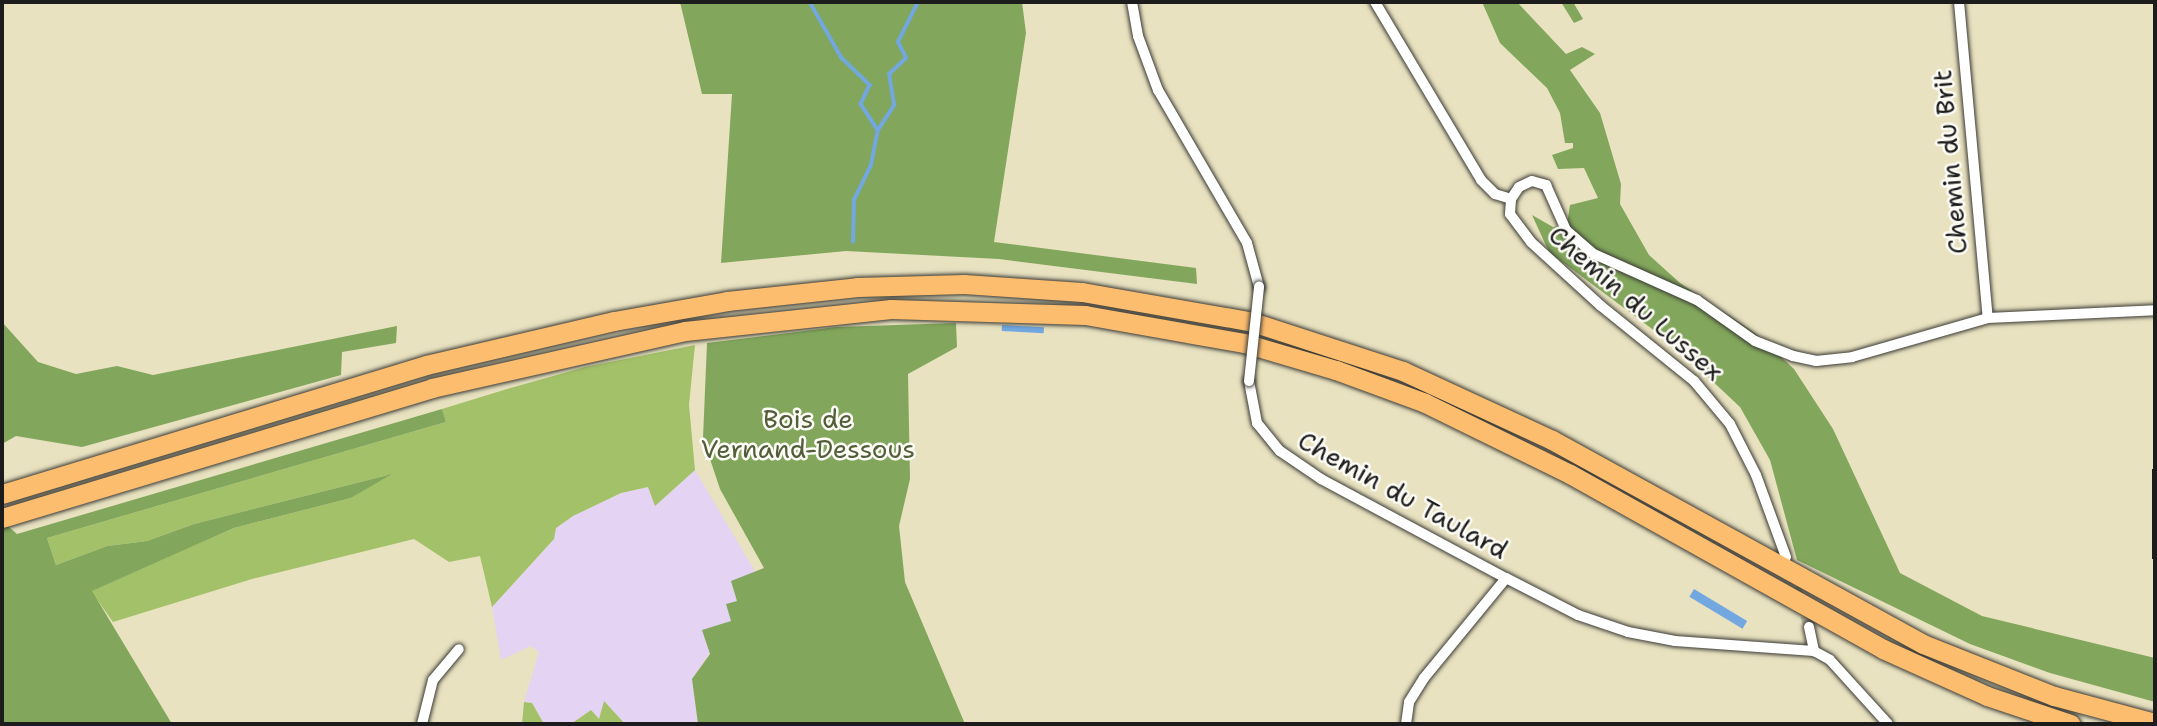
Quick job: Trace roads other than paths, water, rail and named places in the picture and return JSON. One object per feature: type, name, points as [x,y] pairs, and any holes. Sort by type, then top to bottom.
[{"type":"highway","points":[[2,494],[426,365],[689,307],[825,290],[964,284],[1082,292],[1185,307],[1280,330],[1372,359],[1543,435],[1923,644],[2054,696],[2155,723]]},
{"type":"highway","points":[[3,518],[432,388],[565,354],[685,331],[826,313],[963,307],[1085,315],[1170,327],[1265,348],[1366,380],[1532,454],[1883,649],[1987,696],[2070,724]]},
{"type":"street","name":"Chemin du Taulard","points":[[1132,2],[1138,36],[1158,90],[1247,243],[1259,287],[1249,381],[1257,423],[1280,451],[1321,479],[1578,615],[1628,632],[1675,641],[1814,651]]},
{"type":"street","points":[[1375,2],[1481,180],[1495,194],[1511,199]]},
{"type":"street","name":"Chemin du Brit","points":[[1959,2],[1988,318]]},
{"type":"street","name":"Chemin du Lussex","points":[[1786,557],[1744,449],[1710,397],[1549,261],[1513,219],[1511,199],[1532,181],[1550,189],[1566,230],[1594,254],[1698,300],[1755,341],[1793,356],[1843,359],[1988,318]]},
{"type":"street","points":[[1988,318],[2155,310]]},
{"type":"street","points":[[1406,724],[1409,702],[1424,678],[1506,578]]},
{"type":"street","points":[[1809,627],[1814,651],[1830,660],[1888,724]]},
{"type":"street","points":[[422,724],[433,680],[459,649]]},
{"type":"water","points":[[1002,325],[1044,327],[1044,333],[1002,331]]},
{"type":"water","points":[[1694,589],[1747,621],[1743,629],[1689,597]]},
{"type":"waterway","points":[[810,2],[842,58],[870,85],[861,104],[878,130]]},
{"type":"waterway","points":[[853,242],[854,200],[871,165],[878,130],[894,105],[889,74],[906,58],[898,42],[918,2]]},
{"type":"tunnel","points":[[1791,573],[1809,627]]},
{"type":"railway","points":[[2155,469],[2155,559]]},
{"type":"park label","name":"Bois de Vernand-Dessous","points":[[808,434]]}]
